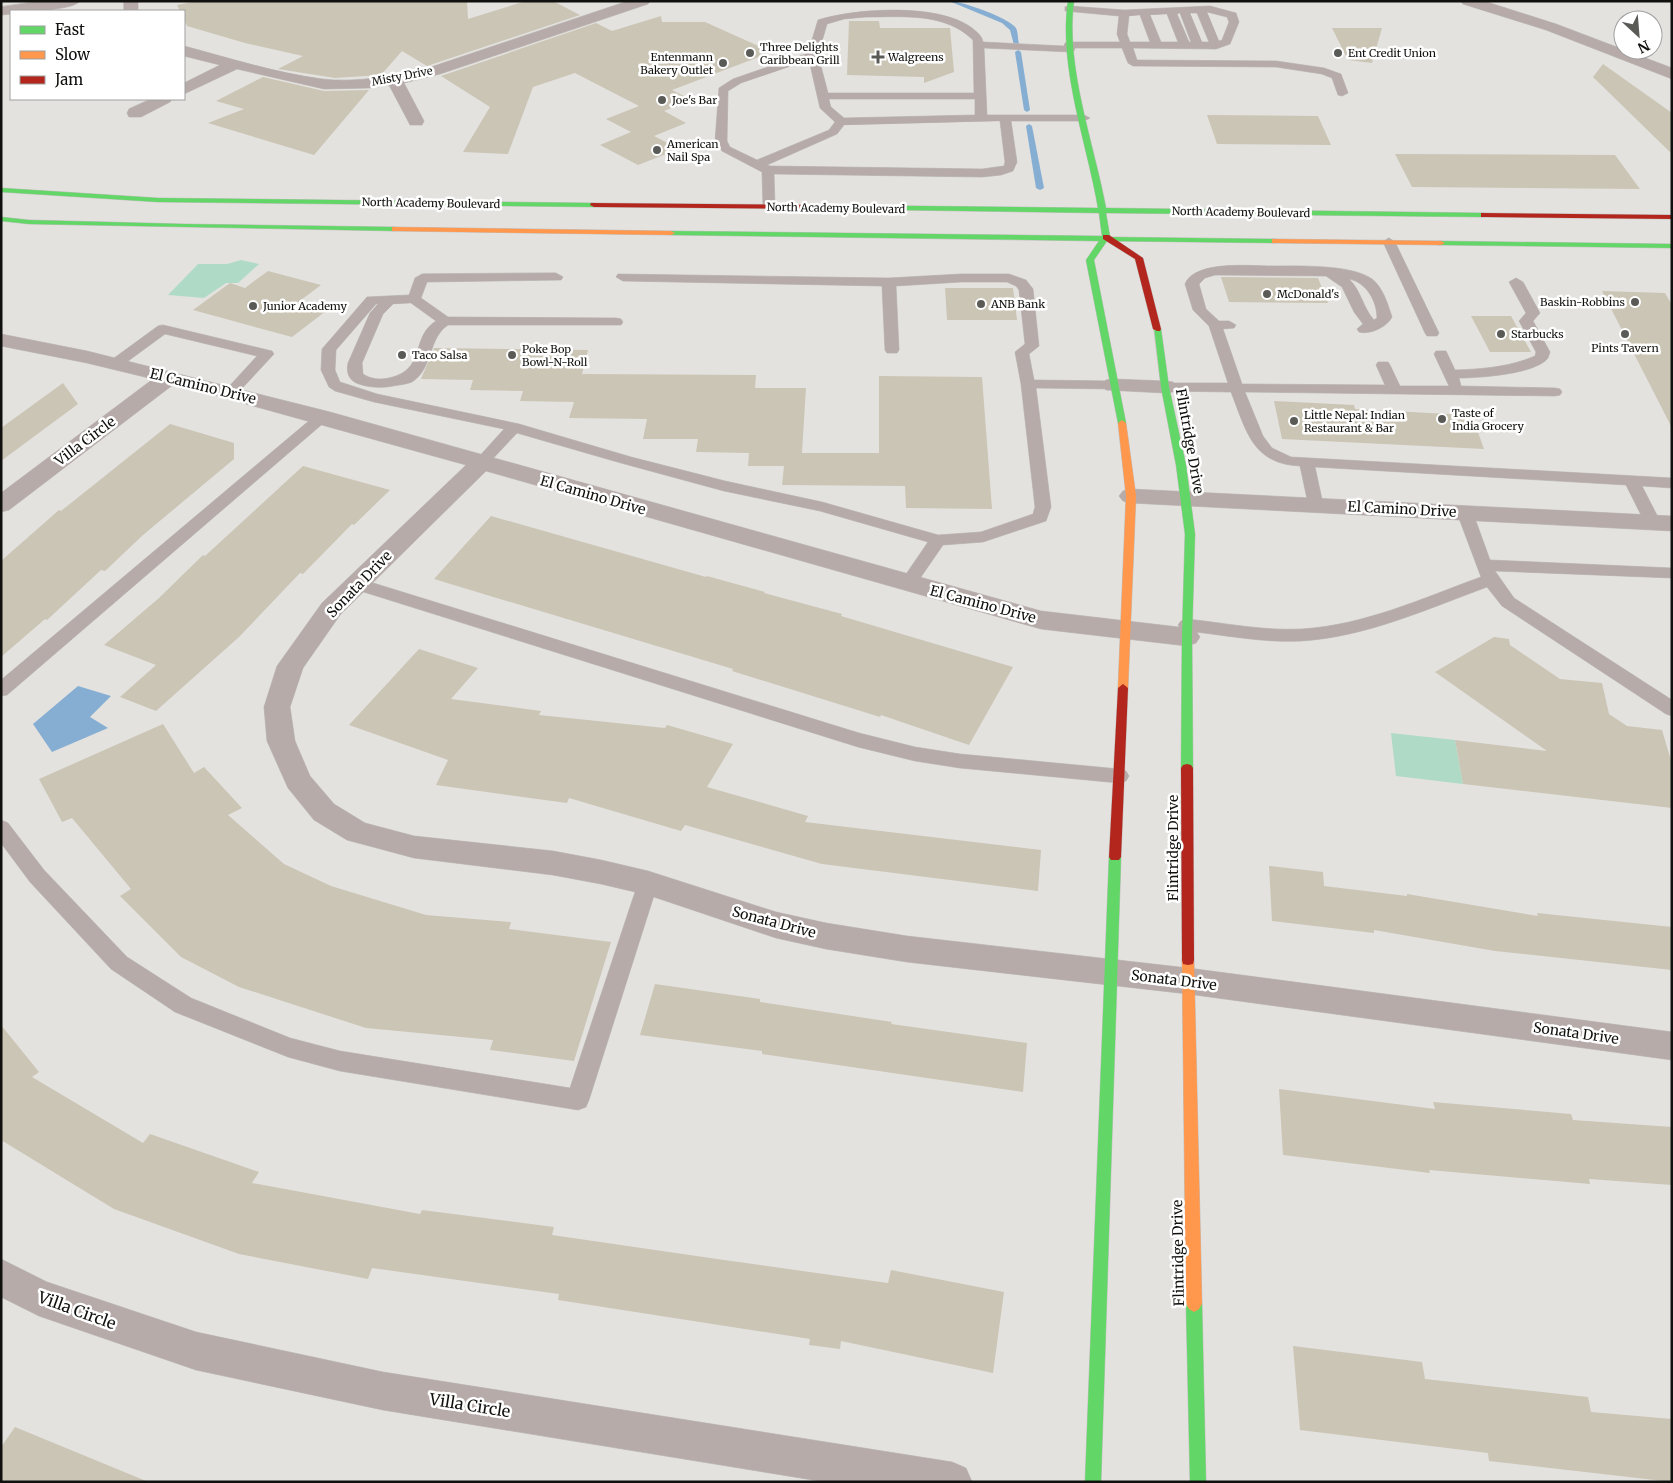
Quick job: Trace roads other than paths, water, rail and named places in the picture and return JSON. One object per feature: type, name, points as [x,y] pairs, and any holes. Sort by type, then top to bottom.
[{"type":"main road","points":[[1070,5],[1070,47],[1103,211],[1106,237],[1090,260],[1124,431],[1131,496],[1110,972],[1093,1482]]},
{"type":"main road","name":"North Academy Boulevard","points":[[1,190],[158,200],[1672,217]]},
{"type":"main road","name":"North Academy Boulevard","points":[[1,219],[29,222],[175,226],[1672,246]]},
{"type":"main road","name":"Flintridge Drive","points":[[1106,237],[1139,258],[1156,323],[1181,465],[1190,534],[1187,631],[1188,982],[1198,1482]]},
{"type":"street","points":[[1,10],[72,1]]},
{"type":"street","name":"Misty Drive","points":[[185,51],[324,84],[369,83],[394,80],[434,71],[643,1]]},
{"type":"street","points":[[1468,1],[1551,27],[1672,74]]},
{"type":"street","points":[[1551,27],[1565,20]]},
{"type":"street","points":[[185,88],[234,64]]},
{"type":"street","points":[[394,80],[416,121]]},
{"type":"street","points":[[135,113],[162,100]]},
{"type":"street","name":"El Camino Drive","points":[[1,340],[170,377],[322,417],[1041,620],[1126,630],[1187,631]]},
{"type":"street","name":"Villa Circle","points":[[1,505],[170,377]]},
{"type":"street","points":[[1114,385],[1166,387]]},
{"type":"street","name":"Sonata Drive","points":[[481,463],[331,609],[290,666],[277,707],[281,741],[298,782],[324,812],[357,832],[414,847],[553,863],[648,883],[776,925],[826,936],[907,949],[1110,972],[1672,1046]]},
{"type":"street","name":"El Camino Drive","points":[[1131,496],[1662,523]]},
{"type":"street","name":"Villa Circle","points":[[1,1277],[39,1298],[196,1351],[383,1391],[952,1482]]},
{"type":"lane","points":[[978,46],[1070,47],[1157,44],[1168,40],[1185,45],[1216,46],[1226,42],[1234,18],[1232,15],[1218,10],[1170,10],[1158,15],[1143,11],[1124,13],[1070,5]]},
{"type":"lane","points":[[1201,9],[1216,46]]},
{"type":"lane","points":[[1170,10],[1185,45]]},
{"type":"lane","points":[[1184,10],[1198,45]]},
{"type":"lane","points":[[1143,11],[1157,44]]},
{"type":"lane","points":[[981,118],[978,39],[970,30],[940,16],[864,13],[836,17],[822,22],[813,55],[826,108],[841,122],[981,118],[1084,118]]},
{"type":"lane","points":[[1124,13],[1122,34],[1133,63],[1276,64],[1324,71],[1337,76],[1342,93]]},
{"type":"lane","points":[[813,55],[737,81],[723,90],[721,141],[726,149],[763,167],[982,173],[1001,171],[1009,168],[1011,162],[1005,118]]},
{"type":"lane","points":[[823,96],[980,96]]},
{"type":"lane","points":[[763,167],[833,132],[841,122]]},
{"type":"lane","points":[[763,167],[769,207]]},
{"type":"lane","points":[[1389,242],[1432,333]]},
{"type":"lane","points":[[1325,272],[1338,277],[1352,289],[1368,328],[1383,321],[1385,317],[1373,288],[1363,279],[1356,276],[1325,272],[1215,271],[1200,275],[1194,279],[1192,284],[1200,310],[1222,325],[1236,387],[1261,445],[1276,457],[1288,462],[1307,464],[1672,482]]},
{"type":"lane","points":[[414,299],[422,278],[556,277]]},
{"type":"lane","points":[[444,321],[414,299],[372,300],[329,349],[328,370],[334,384],[340,388],[374,398],[514,427],[635,463],[724,486],[822,507],[938,540],[983,537],[1040,517],[1043,507],[1028,384],[1022,352],[1032,346],[1023,286],[1009,278],[961,278],[889,282],[623,277]]},
{"type":"lane","points":[[889,282],[892,350]]},
{"type":"lane","points":[[1451,374],[1488,373],[1534,362],[1541,358],[1543,352],[1526,321],[1533,312],[1516,282]]},
{"type":"lane","points":[[389,300],[377,313],[355,363],[354,370],[356,376],[363,380],[383,384],[406,379],[414,374],[434,328],[444,321],[616,322]]},
{"type":"lane","points":[[115,364],[163,329],[267,354],[230,393]]},
{"type":"lane","points":[[1441,354],[1451,374],[1456,390]]},
{"type":"lane","points":[[1383,366],[1394,389]]},
{"type":"lane","points":[[1028,384],[1114,385]]},
{"type":"lane","points":[[1166,387],[1555,392]]},
{"type":"lane","points":[[1,690],[322,417]]},
{"type":"lane","points":[[481,463],[514,427]]},
{"type":"lane","points":[[1307,464],[1315,504]]},
{"type":"lane","points":[[1632,480],[1662,523]]},
{"type":"lane","points":[[1465,513],[1488,572],[1499,592],[1520,611],[1672,709]]},
{"type":"lane","points":[[908,583],[938,540]]},
{"type":"lane","points":[[1187,631],[1277,635],[1302,635],[1330,631],[1418,607],[1488,572],[1672,573]]},
{"type":"lane","points":[[357,584],[858,740],[915,754],[960,761],[1119,776]]},
{"type":"lane","points":[[1,828],[37,876],[119,963],[183,1006],[288,1046],[340,1061],[578,1100],[648,883]]},
{"type":"water","points":[[78,686],[111,696],[90,717],[108,728],[52,752],[33,724]]},
{"type":"waterway","points":[[952,1],[1004,22],[1013,29],[1016,44]]},
{"type":"waterway","points":[[1018,52],[1027,110]]},
{"type":"waterway","points":[[1029,126],[1040,188]]},
{"type":"place","name":"Three Delights Caribbean Grill","points":[[750,53]]},
{"type":"place","name":"Ent Credit Union","points":[[1338,53]]},
{"type":"place","name":"Walgreens","points":[[878,57]]},
{"type":"place","name":"Entenmann Bakery Outlet","points":[[723,63]]},
{"type":"place","name":"Joe's Bar","points":[[662,100]]},
{"type":"place","name":"American Nail Spa","points":[[657,150]]},
{"type":"place","name":"McDonald's","points":[[1267,294]]},
{"type":"place","name":"Baskin-Robbins","points":[[1635,302]]},
{"type":"place","name":"ANB Bank","points":[[981,304]]},
{"type":"place","name":"Junior Academy","points":[[253,306]]},
{"type":"place","name":"Starbucks","points":[[1501,334]]},
{"type":"place","name":"Pints Tavern","points":[[1625,334]]},
{"type":"place","name":"Taco Salsa","points":[[402,355]]},
{"type":"place","name":"Poke Bop Bowl-N-Roll","points":[[512,355]]},
{"type":"place","name":"Taste of India Grocery","points":[[1442,419]]},
{"type":"place","name":"Little Nepal: Indian Restaurant & Bar","points":[[1294,421]]}]
